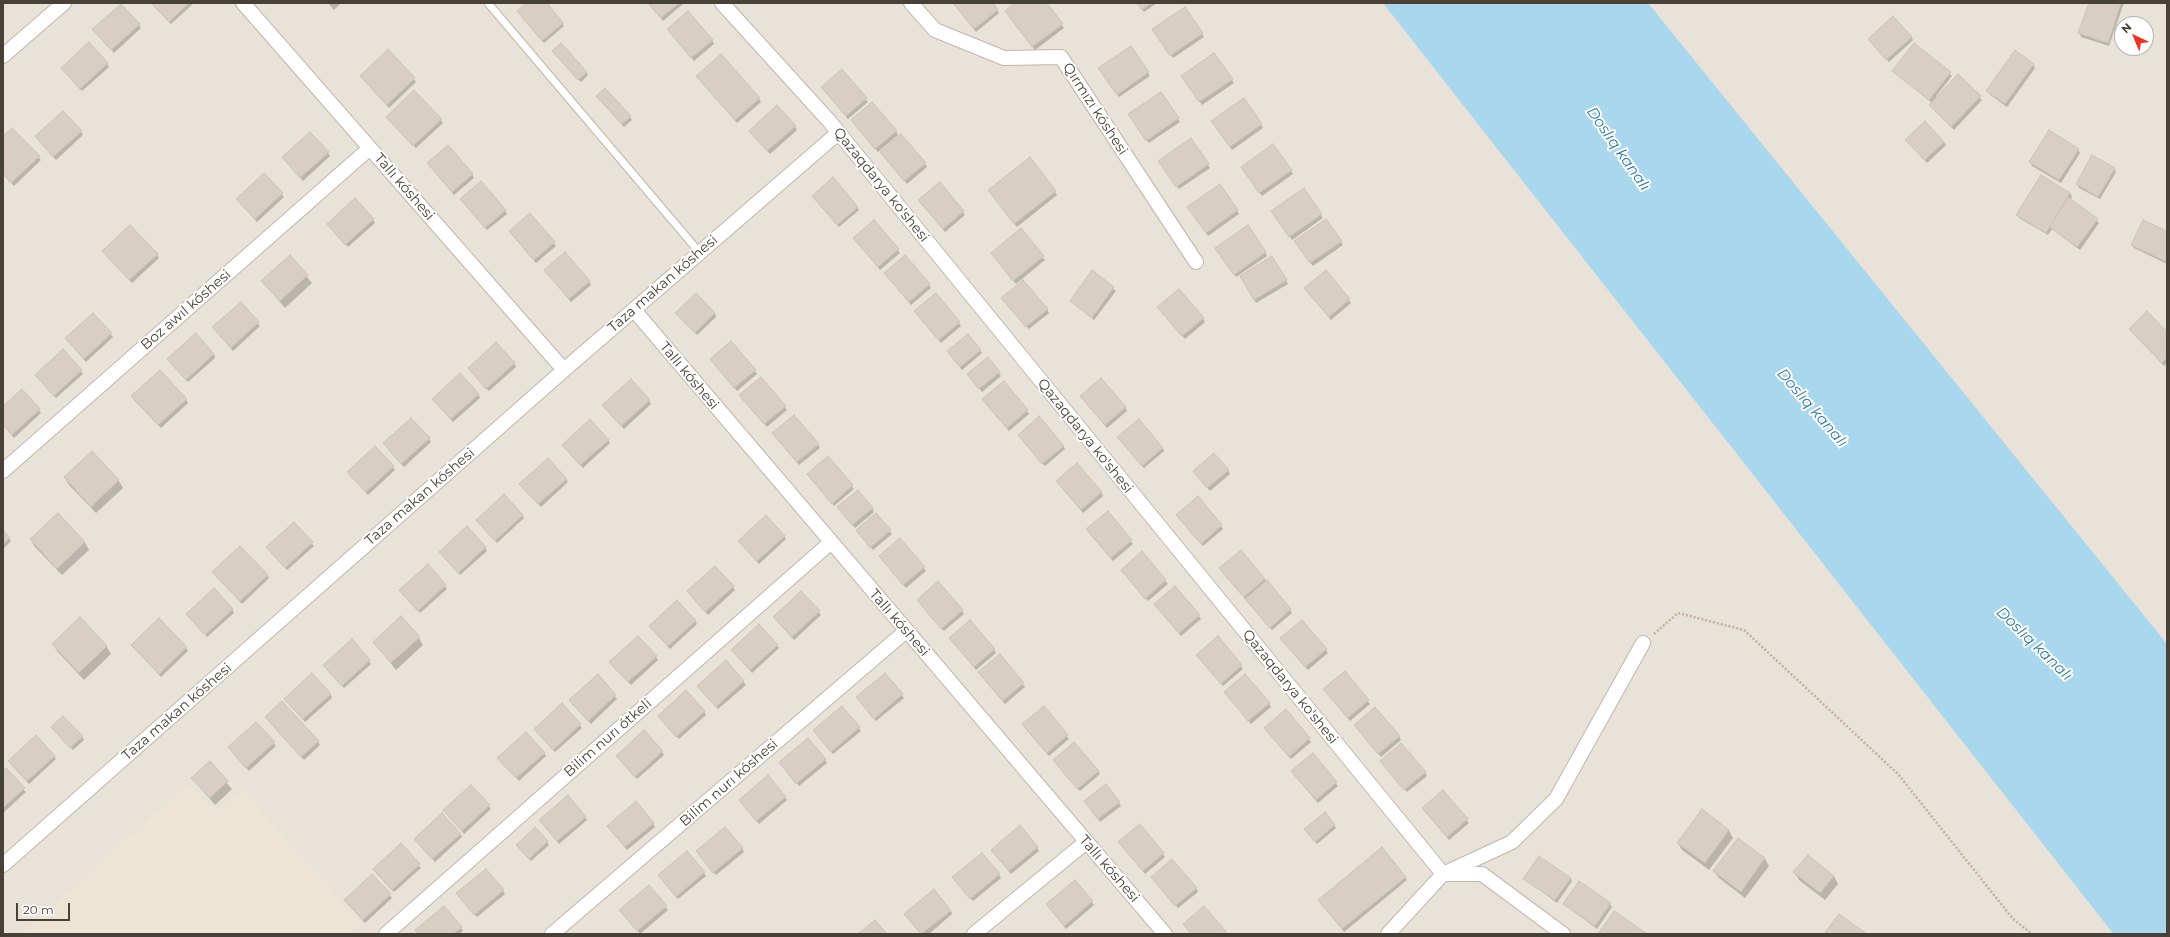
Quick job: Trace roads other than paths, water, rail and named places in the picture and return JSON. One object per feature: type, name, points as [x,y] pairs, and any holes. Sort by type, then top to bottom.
[{"type":"street","points":[[3,56],[64,3]]},
{"type":"street","name":"Tallı kóshesi","points":[[243,3],[564,370]]},
{"type":"street","name":"Qazaqdarya ko'shesi","points":[[722,3],[838,133],[1443,874]]},
{"type":"street","name":"Qırmızı kóshesi","points":[[911,3],[935,30],[1004,58],[1061,57],[1196,262]]},
{"type":"street","name":"Taza makan kóshesi","points":[[3,865],[564,370],[838,133]]},
{"type":"street","name":"Boz awıl kóshesi","points":[[3,471],[370,148]]},
{"type":"street","name":"Tallı kóshesi","points":[[634,310],[830,543],[1165,934]]},
{"type":"street","name":"Bilim nurı ótkeli","points":[[386,934],[830,543]]},
{"type":"street","name":"Bilim nurı kóshesi","points":[[552,934],[906,631]]},
{"type":"street","points":[[1388,934],[1443,874],[1512,842],[1556,800],[1643,643]]},
{"type":"street","points":[[974,934],[1086,842]]},
{"type":"street","points":[[1443,874],[1482,874],[1563,934]]},
{"type":"lane","points":[[488,3],[700,253]]},
{"type":"water","name":"Doslıq kanalı","points":[[1383,3],[1648,3],[2167,644],[2167,934],[2115,934],[2112,932]]}]
